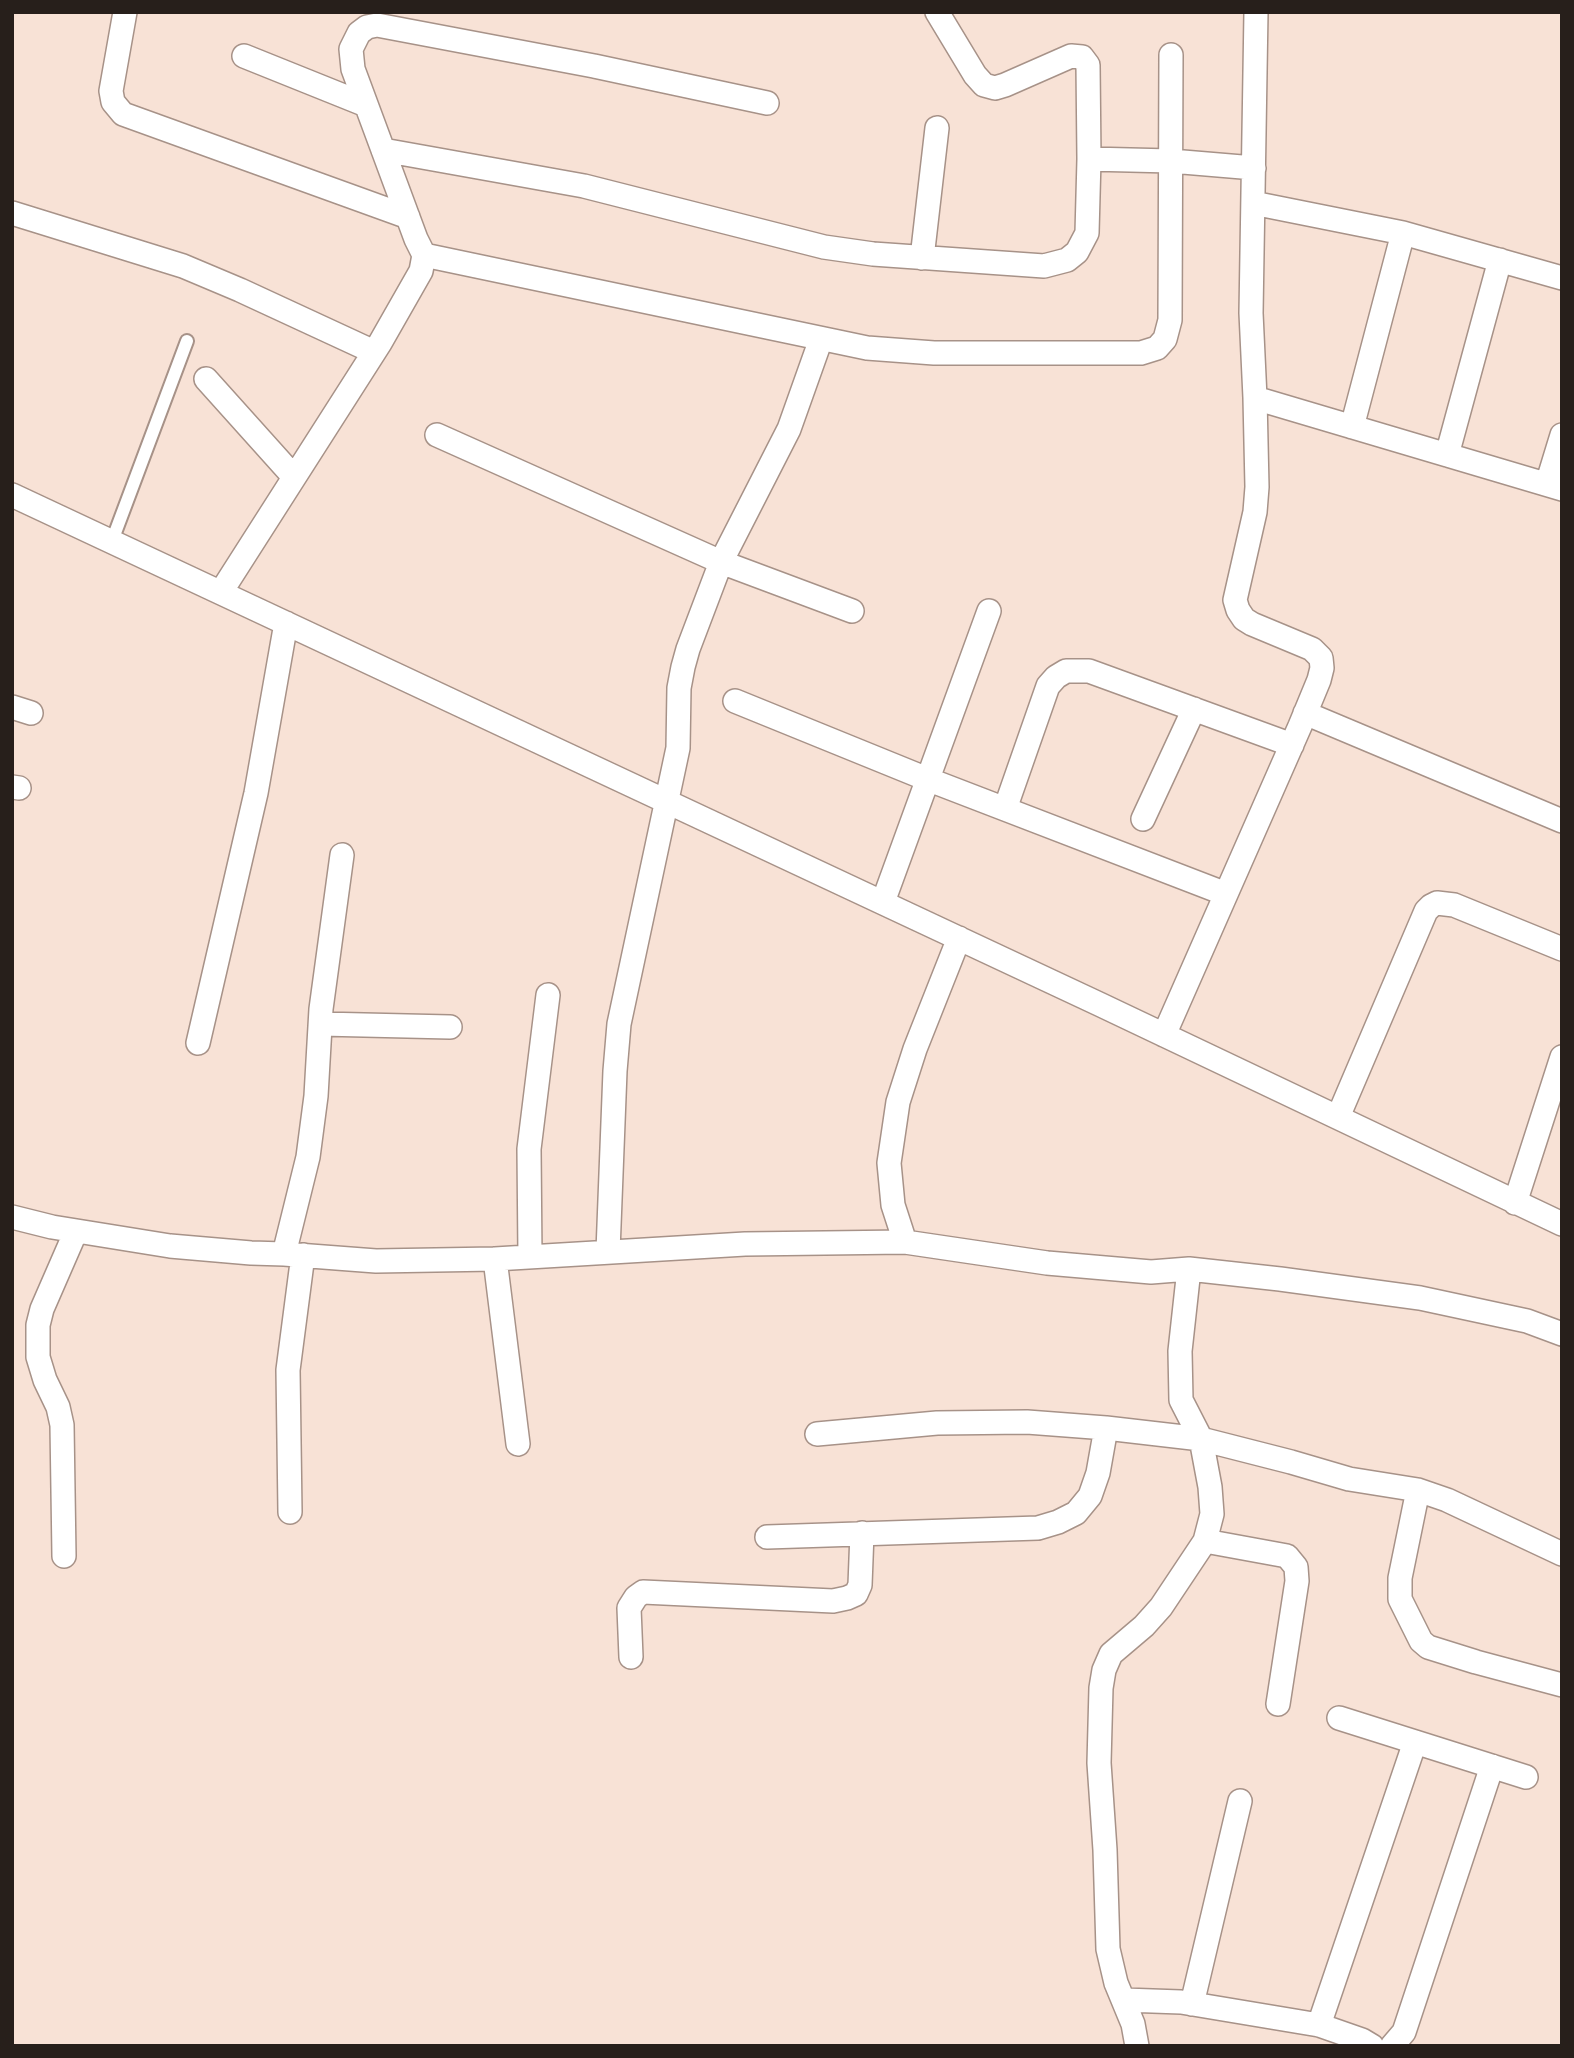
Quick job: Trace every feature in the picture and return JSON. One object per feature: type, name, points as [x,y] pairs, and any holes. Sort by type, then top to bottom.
[{"type":"street","points":[[125,12],[111,91],[113,102],[122,114],[408,218]]},
{"type":"street","points":[[383,150],[584,186],[824,247],[873,254],[1044,266],[1067,260],[1077,252],[1087,233],[1088,65],[1082,57],[1071,56],[1004,85],[995,88],[984,85],[975,75],[937,12]]},
{"type":"street","points":[[1164,1035],[1306,713],[1322,668],[1321,658],[1312,649],[1244,619],[1235,600],[1255,512],[1257,488],[1251,313],[1256,12]]},
{"type":"street","points":[[221,592],[374,352],[421,271],[424,256],[353,69],[351,49],[359,33],[377,25],[594,66],[767,103]]},
{"type":"street","points":[[424,256],[867,348],[934,353],[1141,353],[1157,348],[1165,339],[1170,320],[1171,55]]},
{"type":"street","points":[[244,56],[366,105]]},
{"type":"street","points":[[922,258],[937,128]]},
{"type":"street","points":[[1089,159],[1171,161],[1254,168]]},
{"type":"street","points":[[1253,203],[1403,233],[1562,278]]},
{"type":"street","points":[[12,213],[183,266],[374,352]]},
{"type":"street","points":[[1352,427],[1403,233]]},
{"type":"street","points":[[1447,455],[1500,260]]},
{"type":"street","points":[[608,1251],[615,1071],[620,1024],[678,748],[679,688],[683,667],[721,562],[789,429],[821,339]]},
{"type":"street","points":[[206,379],[294,477]]},
{"type":"street","points":[[1255,398],[1554,486],[1562,435]]},
{"type":"street","points":[[438,435],[721,562],[852,611]]},
{"type":"street","points":[[12,495],[883,902],[1562,1224]]},
{"type":"street","points":[[883,902],[989,611]]},
{"type":"street","points":[[198,1043],[256,793],[286,623]]},
{"type":"street","points":[[1005,809],[1048,686],[1066,671],[1089,671],[1292,745]]},
{"type":"street","points":[[735,701],[927,779],[1226,894]]},
{"type":"street","points":[[1143,819],[1194,709]]},
{"type":"street","points":[[1306,713],[1562,821]]},
{"type":"street","points":[[290,1512],[288,1370],[293,1254],[316,1096],[321,1024],[342,855]]},
{"type":"street","points":[[1338,1117],[1426,911],[1431,906],[1437,903],[1454,905],[1562,949]]},
{"type":"street","points":[[905,1242],[894,1205],[889,1163],[898,1102],[915,1049],[959,938]]},
{"type":"street","points":[[530,1257],[529,1149],[548,995]]},
{"type":"street","points":[[321,1024],[450,1027]]},
{"type":"street","points":[[1515,1203],[1562,1057]]},
{"type":"street","points":[[12,1217],[76,1231],[170,1246],[376,1261],[495,1259],[746,1244],[905,1242],[1047,1263],[1151,1272],[1189,1269],[1420,1298],[1527,1321],[1562,1334]]},
{"type":"street","points":[[64,1556],[62,1425],[58,1406],[38,1357],[38,1325],[42,1309],[76,1231]]},
{"type":"street","points":[[495,1259],[518,1444]]},
{"type":"street","points":[[1137,2046],[1133,2024],[1116,1983],[1108,1949],[1099,1763],[1101,1688],[1104,1670],[1111,1654],[1144,1626],[1161,1607],[1205,1541],[1212,1514],[1201,1439],[1181,1400],[1180,1351],[1189,1269]]},
{"type":"street","points":[[817,1434],[937,1423],[1027,1422],[1201,1439],[1349,1479],[1418,1490],[1447,1500],[1562,1554]]},
{"type":"street","points":[[767,1537],[1038,1528],[1058,1522],[1076,1513],[1090,1496],[1098,1473],[1106,1428]]},
{"type":"street","points":[[1418,1490],[1400,1578],[1400,1599],[1421,1641],[1428,1647],[1562,1685]]},
{"type":"street","points":[[631,1657],[629,1608],[643,1592],[833,1601],[847,1598],[856,1594],[860,1585],[862,1533]]},
{"type":"street","points":[[1205,1541],[1286,1556],[1296,1567],[1297,1581],[1278,1704]]},
{"type":"street","points":[[1339,1718],[1526,1777]]},
{"type":"street","points":[[1319,2025],[1415,1742]]},
{"type":"street","points":[[1392,2046],[1404,2032],[1492,1766]]},
{"type":"street","points":[[1192,2004],[1240,1801]]},
{"type":"street","points":[[1124,2000],[1192,2004],[1319,2025],[1372,2046]]},
{"type":"lane","points":[[112,541],[187,341]]}]
